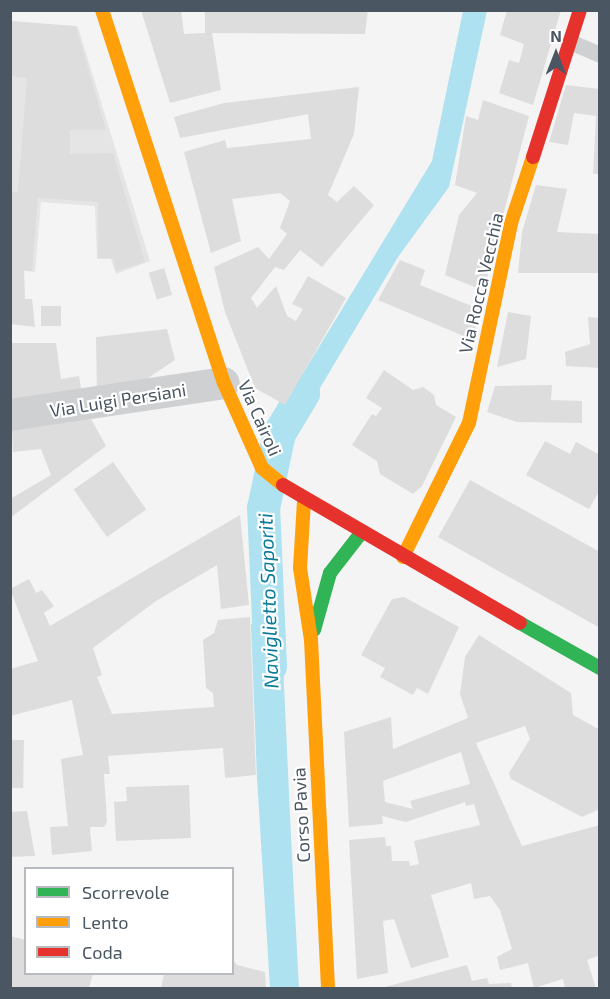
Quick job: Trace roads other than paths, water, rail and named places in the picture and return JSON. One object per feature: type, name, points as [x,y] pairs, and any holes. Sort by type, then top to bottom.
[{"type":"street","name":"Via Rocca Vecchia","points":[[403,557],[469,423],[511,223],[580,10]]},
{"type":"street","name":"Via Cairoli","points":[[98,11],[224,383],[262,468],[304,501],[600,668]]},
{"type":"street","name":"Via Luigi Persiani","points":[[10,415],[224,383]]},
{"type":"street","name":"Corso Pavia","points":[[304,501],[300,568],[310,640],[328,988]]},
{"type":"street","name":"Corso Pavia","points":[[310,640],[330,573],[361,533]]},
{"type":"lane","points":[[570,42],[600,55]]},
{"type":"water","points":[[463,11],[487,11],[449,187],[398,257],[289,440],[271,426],[432,161]]},
{"type":"water","points":[[252,500],[273,516],[280,595],[259,601]]},
{"type":"water","points":[[281,619],[299,988],[270,988],[257,778],[251,624]]},
{"type":"waterway","name":"Naviglietto Saporiti","points":[[270,666],[263,508],[279,433],[303,393]]}]
